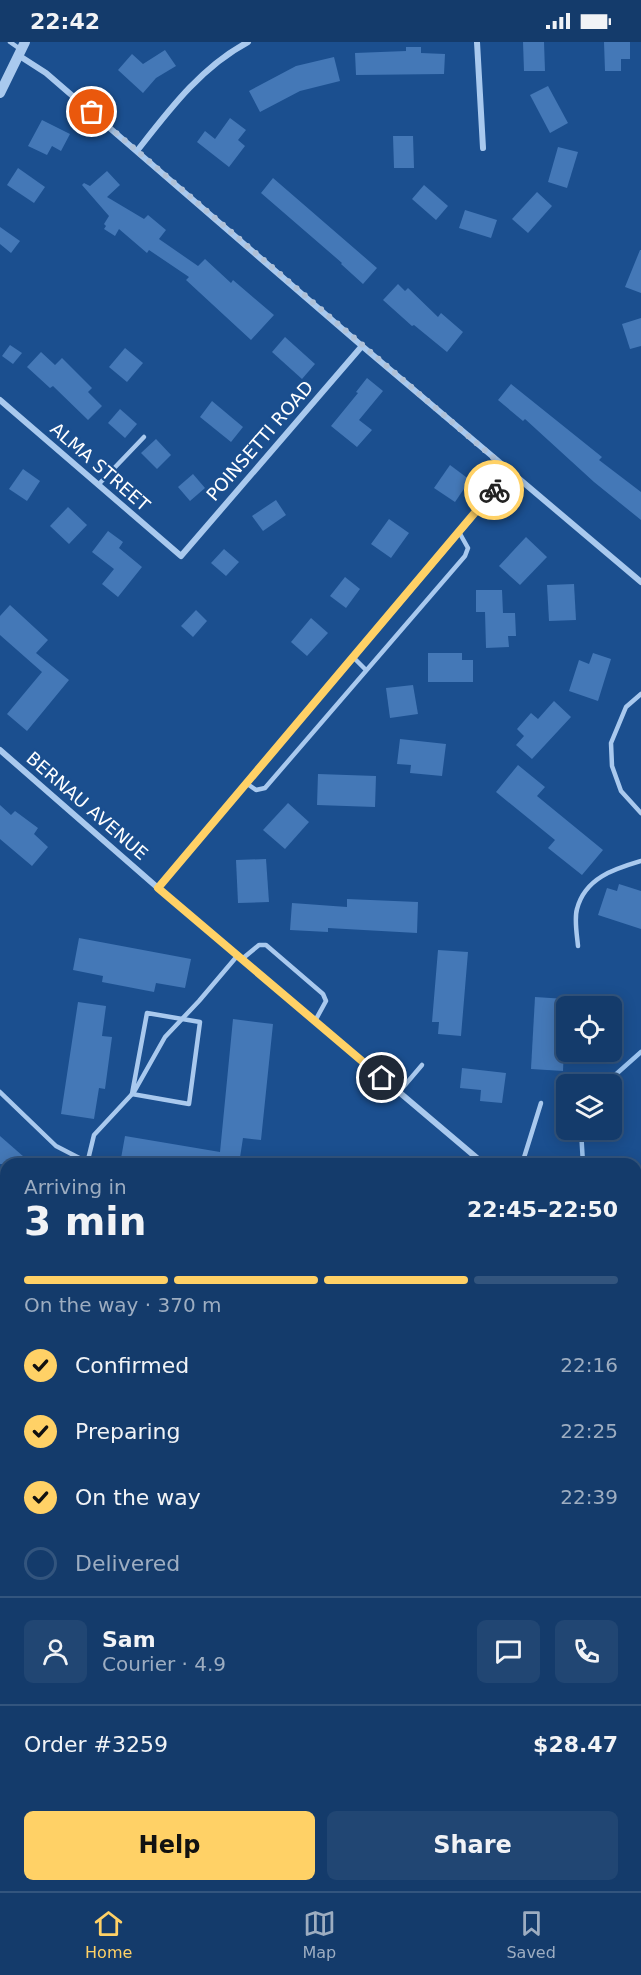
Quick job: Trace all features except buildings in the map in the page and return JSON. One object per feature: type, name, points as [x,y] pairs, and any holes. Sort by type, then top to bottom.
[{"type":"street","points":[[137,151],[176,101],[214,65],[248,42]]},
{"type":"street","points":[[477,42],[483,148]]},
{"type":"street","points":[[0,93],[3,78],[21,49],[362,346],[641,582]]},
{"type":"street","name":"POINSETTI ROAD","points":[[181,556],[362,346]]},
{"type":"street","name":"ALMA STREET","points":[[0,400],[181,556]]},
{"type":"street","points":[[158,888],[510,472]]},
{"type":"street","name":"BERNAU AVENUE","points":[[0,750],[158,888],[477,1158]]},
{"type":"lane","points":[[10,42],[21,49]]},
{"type":"lane","points":[[98,485],[144,437]]},
{"type":"lane","points":[[246,783],[256,790],[265,788],[465,555],[468,548],[459,532]]},
{"type":"lane","points":[[353,657],[366,670]]},
{"type":"lane","points":[[641,694],[626,707],[611,743],[612,766],[621,791],[641,813]]},
{"type":"lane","points":[[578,946],[576,910],[587,887],[611,870],[641,861]]},
{"type":"lane","points":[[88,1158],[94,1135],[132,1094],[165,1037],[240,957],[260,945],[266,945],[323,994],[326,1001],[315,1021]]},
{"type":"lane","points":[[147,1013],[200,1022],[189,1104],[132,1094],[147,1013]]},
{"type":"lane","points":[[399,1092],[422,1065]]},
{"type":"lane","points":[[0,1092],[56,1146],[78,1158]]},
{"type":"lane","points":[[524,1158],[541,1103]]},
{"type":"waterway","points":[[616,1074],[641,1052]]},
{"type":"waterway","points":[[582,1140],[583,1158]]},
{"type":"way so far","points":[[92,112],[510,472],[494,490]]},
{"type":"route","points":[[382,1078],[158,888],[494,490]]}]
